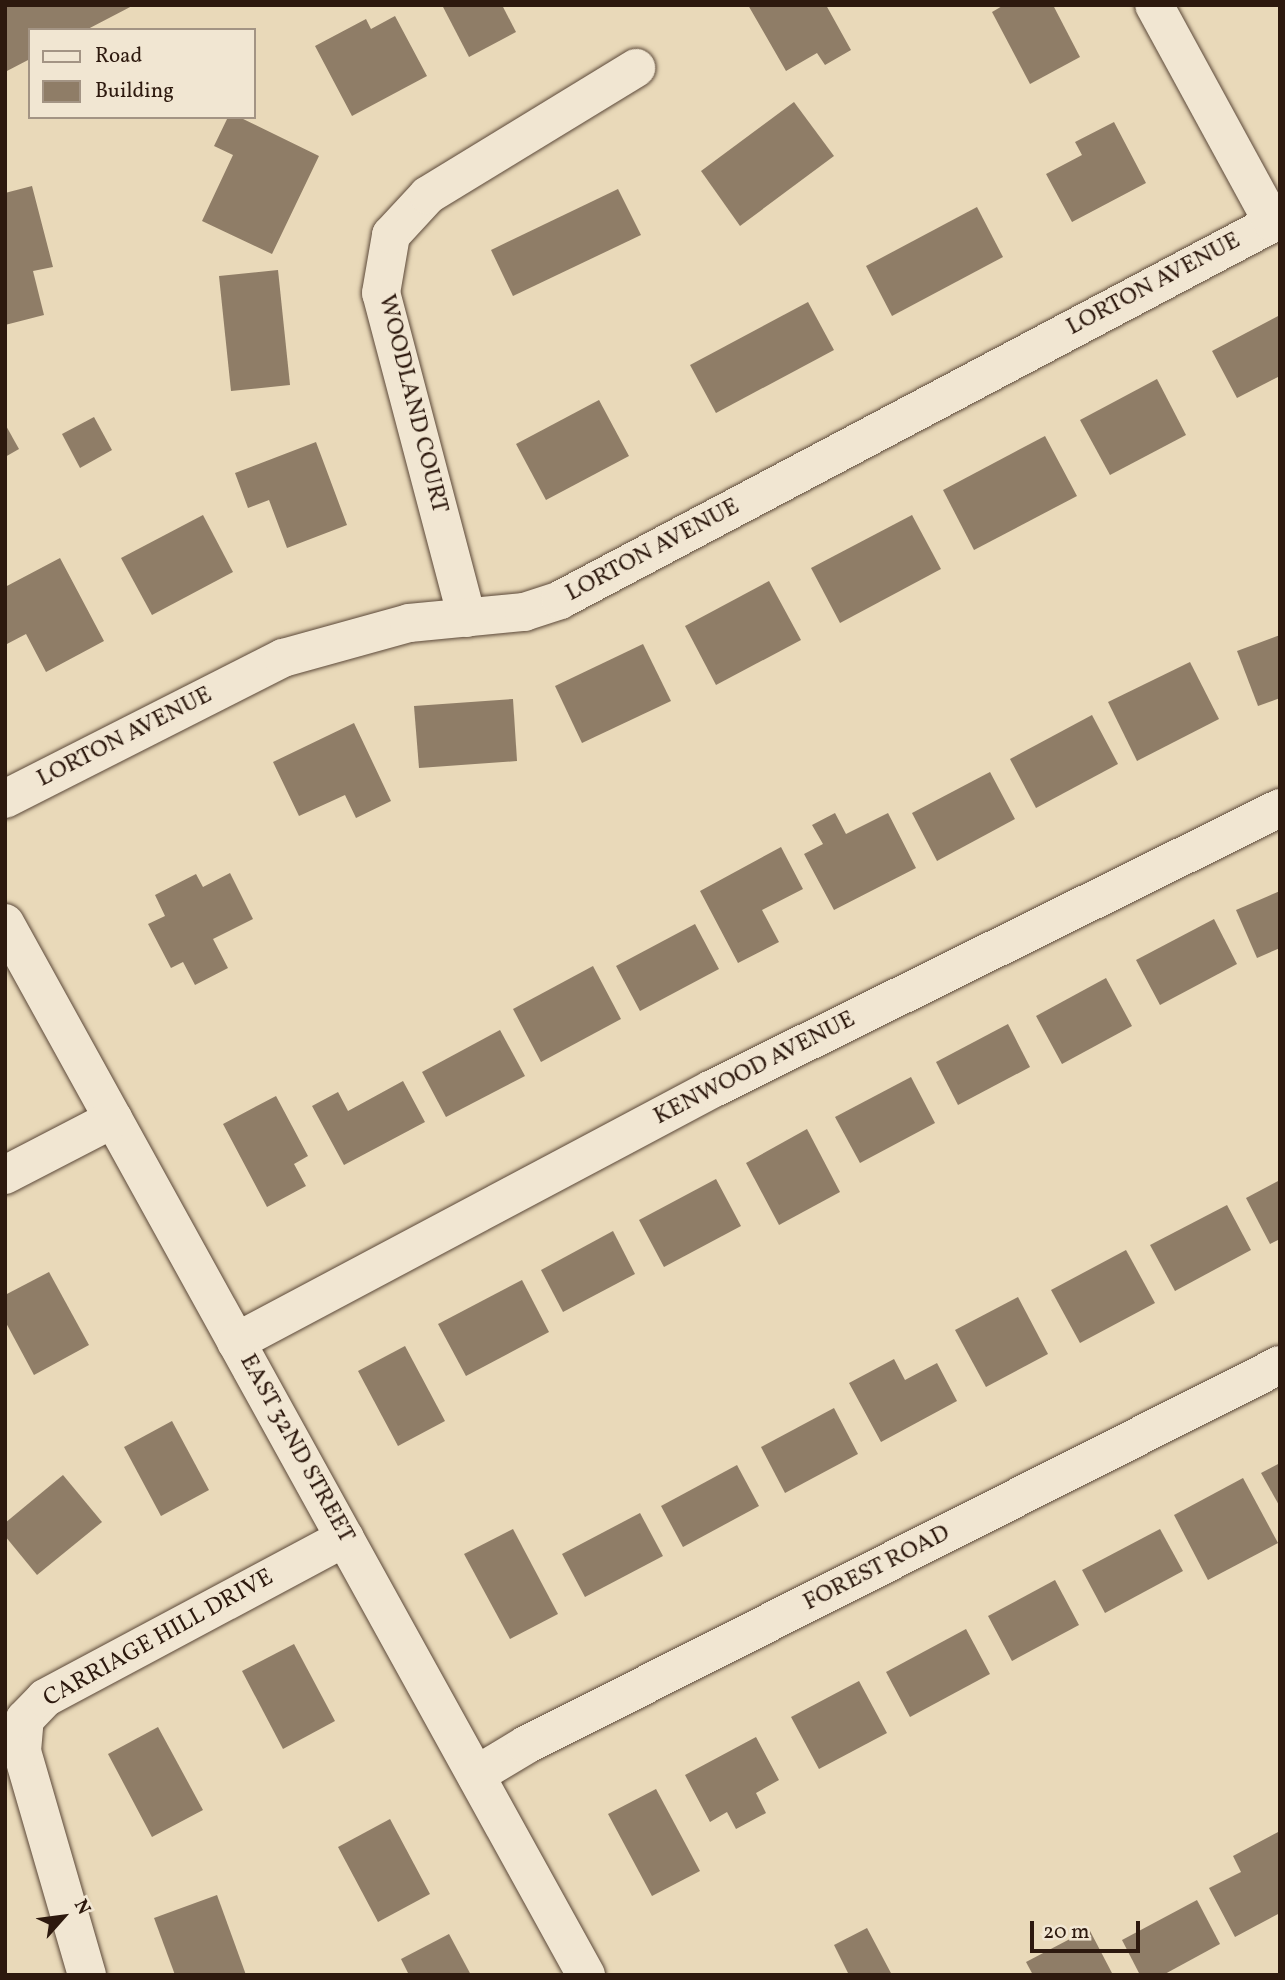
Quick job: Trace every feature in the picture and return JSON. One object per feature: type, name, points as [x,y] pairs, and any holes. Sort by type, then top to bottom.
[{"type":"street","name":"LORTON AVENUE","points":[[5,799],[284,657],[409,623],[524,612],[560,600],[1273,222],[1154,5]]},
{"type":"street","name":"WOODLAND COURT","points":[[467,618],[381,293],[391,235],[428,195],[636,68]]},
{"type":"street","name":"KENWOOD AVENUE","points":[[236,1342],[712,1089],[1280,808]]},
{"type":"street","name":"EAST 32ND STREET","points":[[5,923],[586,1975]]},
{"type":"street","points":[[5,1175],[113,1119]]},
{"type":"street","name":"FOREST ROAD","points":[[476,1775],[526,1745],[1280,1365]]},
{"type":"street","name":"CARRIAGE HILL DRIVE","points":[[87,1975],[22,1751],[25,1719],[45,1698],[345,1538]]},
{"type":"building","points":[[5,5],[134,5],[90,28],[28,28],[28,60],[5,72]]},
{"type":"building","points":[[442,5],[502,5],[516,32],[469,57]]},
{"type":"building","points":[[748,5],[826,5],[851,50],[825,65],[817,53],[786,71]]},
{"type":"building","points":[[1004,5],[1053,5],[1080,57],[1030,84],[992,12]]},
{"type":"building","points":[[395,16],[427,76],[352,116],[315,46],[366,19],[371,29]]},
{"type":"building","points":[[794,102],[834,156],[740,226],[701,171]]},
{"type":"building","points":[[227,119],[243,119],[319,156],[272,254],[202,221],[233,155],[214,146]]},
{"type":"building","points":[[1114,122],[1146,183],[1072,222],[1046,174],[1082,155],[1075,142]]},
{"type":"building","points":[[32,186],[53,267],[33,271],[44,315],[5,325],[5,193]]},
{"type":"building","points":[[618,189],[641,235],[513,296],[491,250]]},
{"type":"building","points":[[977,207],[1003,257],[892,316],[866,266]]},
{"type":"building","points":[[278,270],[290,385],[231,391],[219,276]]},
{"type":"building","points":[[808,302],[834,350],[716,413],[690,365]]},
{"type":"building","points":[[1280,315],[1280,376],[1237,398],[1212,351]]},
{"type":"building","points":[[1157,379],[1186,435],[1110,475],[1080,420]]},
{"type":"building","points":[[599,400],[629,456],[546,500],[516,444]]},
{"type":"building","points":[[94,417],[112,450],[80,468],[62,434]]},
{"type":"building","points":[[5,424],[19,449],[5,457]]},
{"type":"building","points":[[1045,436],[1077,496],[974,550],[943,490]]},
{"type":"building","points":[[316,442],[347,525],[287,548],[269,500],[248,508],[235,473]]},
{"type":"building","points":[[203,515],[233,572],[152,615],[121,558]]},
{"type":"building","points":[[912,515],[941,569],[840,623],[811,568]]},
{"type":"building","points":[[60,558],[104,641],[46,672],[26,634],[5,645],[5,587]]},
{"type":"building","points":[[769,581],[801,640],[716,685],[685,626]]},
{"type":"building","points":[[1280,635],[1280,698],[1258,706],[1237,651]]},
{"type":"building","points":[[643,644],[671,701],[582,743],[555,686]]},
{"type":"building","points":[[1190,662],[1219,719],[1137,761],[1108,702]]},
{"type":"building","points":[[513,699],[517,761],[419,768],[414,706]]},
{"type":"building","points":[[1092,715],[1118,764],[1036,808],[1010,759]]},
{"type":"building","points":[[354,723],[391,801],[356,818],[345,795],[299,816],[273,762]]},
{"type":"building","points":[[990,772],[1015,819],[937,861],[912,813]]},
{"type":"building","points":[[835,813],[846,834],[888,813],[916,868],[834,910],[804,854],[823,844],[812,825]]},
{"type":"building","points":[[781,847],[803,889],[762,910],[779,942],[738,963],[700,891]]},
{"type":"building","points":[[230,873],[253,919],[213,939],[228,968],[195,985],[183,962],[171,968],[148,924],[165,916],[155,895],[196,874],[203,887]]},
{"type":"building","points":[[1280,891],[1280,948],[1257,958],[1236,910]]},
{"type":"building","points":[[1214,919],[1237,964],[1160,1005],[1136,960]]},
{"type":"building","points":[[695,924],[719,969],[640,1011],[616,966]]},
{"type":"building","points":[[593,966],[621,1019],[541,1062],[513,1009]]},
{"type":"building","points":[[1106,978],[1132,1026],[1062,1064],[1036,1016]]},
{"type":"building","points":[[1008,1024],[1030,1067],[958,1105],[936,1062]]},
{"type":"building","points":[[500,1030],[525,1076],[446,1117],[422,1072]]},
{"type":"building","points":[[911,1077],[935,1123],[860,1163],[835,1117]]},
{"type":"building","points":[[403,1081],[425,1122],[344,1165],[312,1106],[338,1092],[348,1111]]},
{"type":"building","points":[[276,1096],[308,1156],[294,1164],[306,1186],[267,1207],[223,1124]]},
{"type":"building","points":[[807,1129],[840,1192],[779,1225],[746,1163]]},
{"type":"building","points":[[716,1179],[741,1226],[664,1267],[639,1220]]},
{"type":"building","points":[[1280,1180],[1280,1239],[1270,1244],[1246,1198]]},
{"type":"building","points":[[1227,1205],[1251,1250],[1175,1291],[1150,1245]]},
{"type":"building","points":[[613,1231],[635,1274],[563,1312],[541,1270]]},
{"type":"building","points":[[1126,1250],[1155,1303],[1080,1343],[1051,1290]]},
{"type":"building","points":[[49,1272],[89,1345],[34,1375],[5,1321],[5,1295]]},
{"type":"building","points":[[522,1280],[549,1332],[466,1376],[438,1324]]},
{"type":"building","points":[[1018,1297],[1048,1354],[986,1387],[955,1330]]},
{"type":"building","points":[[405,1346],[445,1421],[398,1446],[358,1371]]},
{"type":"building","points":[[894,1359],[905,1380],[937,1363],[957,1401],[881,1442],[849,1383]]},
{"type":"building","points":[[834,1408],[858,1454],[785,1493],[761,1447]]},
{"type":"building","points":[[172,1421],[209,1490],[161,1516],[124,1447]]},
{"type":"building","points":[[1280,1463],[1280,1507],[1261,1473]]},
{"type":"building","points":[[737,1465],[759,1506],[683,1547],[661,1506]]},
{"type":"building","points":[[63,1475],[102,1522],[37,1575],[5,1536],[5,1523]]},
{"type":"building","points":[[1243,1478],[1278,1543],[1208,1580],[1174,1515]]},
{"type":"building","points":[[640,1513],[663,1556],[585,1597],[562,1554]]},
{"type":"building","points":[[513,1529],[558,1614],[510,1639],[464,1554]]},
{"type":"building","points":[[1160,1529],[1183,1571],[1105,1613],[1082,1570]]},
{"type":"building","points":[[1055,1580],[1079,1625],[1012,1661],[988,1616]]},
{"type":"building","points":[[966,1629],[990,1674],[910,1717],[886,1672]]},
{"type":"building","points":[[294,1644],[335,1721],[283,1749],[242,1671]]},
{"type":"building","points":[[859,1681],[887,1733],[819,1769],[791,1717]]},
{"type":"building","points":[[158,1727],[203,1810],[152,1837],[108,1754]]},
{"type":"building","points":[[756,1737],[779,1780],[756,1793],[766,1813],[736,1829],[727,1812],[710,1822],[685,1775]]},
{"type":"building","points":[[656,1789],[700,1871],[652,1896],[608,1814]]},
{"type":"building","points":[[390,1819],[430,1894],[378,1922],[338,1847]]},
{"type":"building","points":[[1280,1831],[1280,1913],[1235,1937],[1209,1888],[1241,1872],[1233,1856]]},
{"type":"building","points":[[217,1895],[246,1975],[175,1975],[154,1918]]},
{"type":"building","points":[[1197,1900],[1220,1944],[1163,1975],[1140,1975],[1122,1940]]},
{"type":"building","points":[[867,1928],[892,1975],[849,1975],[834,1945]]},
{"type":"building","points":[[1089,1929],[1113,1975],[1033,1975],[1026,1962]]},
{"type":"building","points":[[449,1934],[471,1975],[409,1975],[401,1959]]}]
